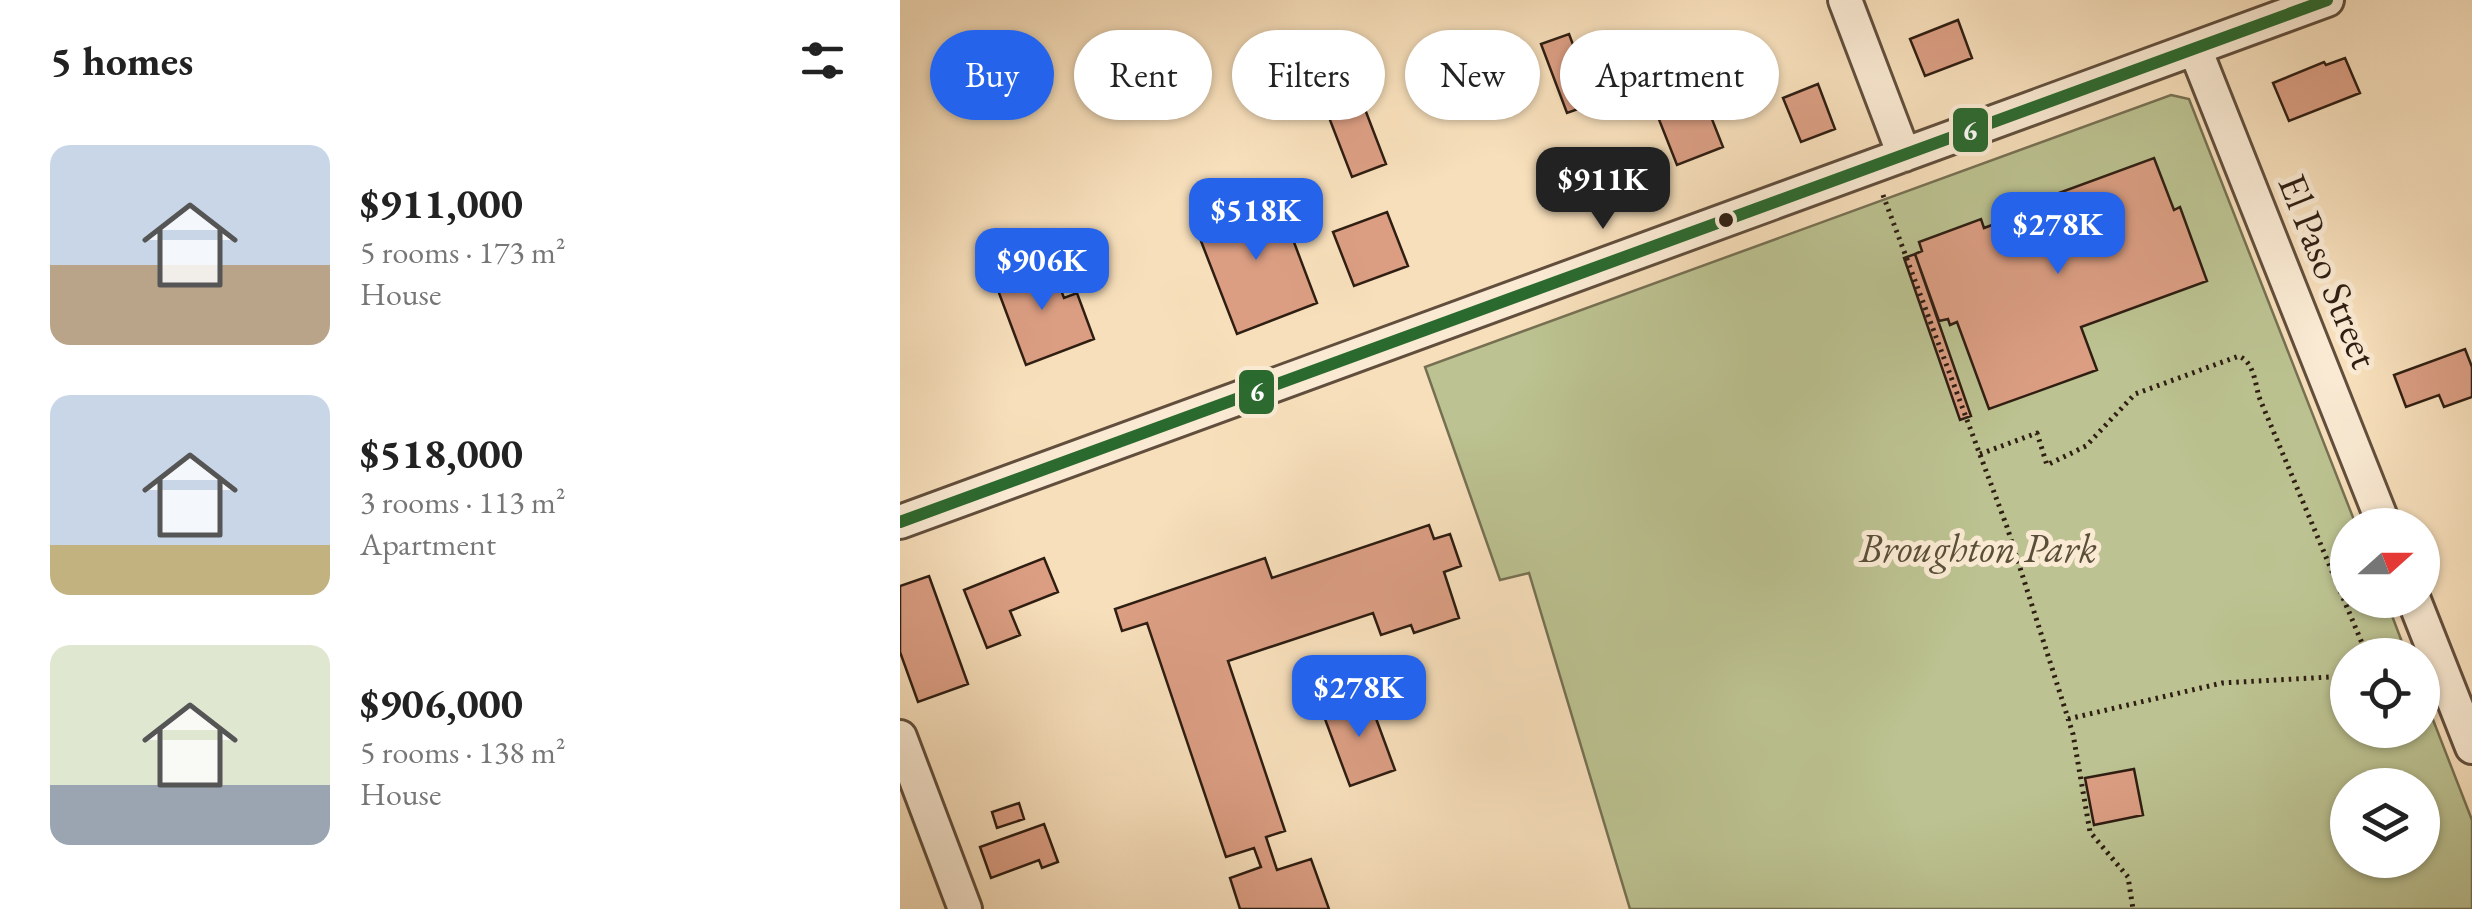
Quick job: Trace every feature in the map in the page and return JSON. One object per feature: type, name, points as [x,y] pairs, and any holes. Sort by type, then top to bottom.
[{"type":"street","points":[[1844,0],[1904,155]]},
{"type":"street","points":[[900,522],[2327,0]]},
{"type":"street","name":"El Paso Street","points":[[2195,49],[2377,508]]},
{"type":"street","points":[[2421,618],[2472,747]]},
{"type":"street","points":[[900,737],[966,909]]},
{"type":"path","points":[[1883,195],[2007,527],[2068,719],[2090,832],[2128,876],[2133,909]]},
{"type":"path","points":[[1980,454],[2037,433],[2048,465],[2086,446],[2136,394],[2239,356],[2244,358],[2251,366],[2259,397],[2360,638]]},
{"type":"path","points":[[2068,719],[2222,683],[2330,677]]},
{"type":"green space","name":"Broughton Park","points":[[2171,95],[2189,99],[2349,508],[2330,508],[2330,618],[2393,618],[2401,638],[2330,638],[2330,748],[2440,748],[2440,738],[2472,820],[2472,909],[1630,909],[1529,573],[1500,580],[1425,367]]},
{"type":"building","points":[[1958,20],[1972,58],[1925,76],[1910,39]]},
{"type":"building","points":[[1560,37],[1560,94],[1541,44]]},
{"type":"building","points":[[2345,58],[2360,93],[2289,121],[2273,83],[2324,62],[2326,65]]},
{"type":"building","points":[[1818,84],[1835,129],[1801,142],[1783,98]]},
{"type":"building","points":[[1330,120],[1369,120],[1386,164],[1352,177]]},
{"type":"building","points":[[1659,120],[1712,120],[1723,147],[1677,165]]},
{"type":"building","points":[[2154,158],[2174,210],[2180,207],[2207,281],[2081,327],[2097,370],[1989,409],[1957,322],[1950,325],[1948,319],[1939,321],[1915,254],[1922,251],[1919,242],[1981,219],[1984,228],[2024,213],[2021,207]]},
{"type":"building","points":[[1275,192],[1317,303],[1237,334],[1194,223]]},
{"type":"building","points":[[1387,212],[1408,266],[1354,286],[1333,232]]},
{"type":"building","points":[[1915,254],[1971,416],[1960,420],[1904,258]]},
{"type":"building","points":[[1051,264],[1064,298],[1077,293],[1094,339],[1026,365],[993,277],[1024,265],[1027,273]]},
{"type":"building","points":[[2465,349],[2472,367],[2472,397],[2444,407],[2439,395],[2406,407],[2394,375]]},
{"type":"building","points":[[1429,525],[1434,539],[1450,534],[1461,566],[1444,572],[1459,618],[1414,633],[1411,625],[1381,635],[1373,613],[1228,661],[1285,831],[1266,837],[1277,870],[1311,859],[1329,909],[1240,909],[1230,878],[1261,867],[1254,848],[1226,857],[1147,623],[1122,631],[1115,609],[1265,558],[1272,578]]},
{"type":"building","points":[[1044,558],[1058,592],[1010,611],[1020,635],[987,648],[964,590]]},
{"type":"building","points":[[929,576],[968,684],[918,702],[900,652],[900,586]]},
{"type":"building","points":[[1367,694],[1395,770],[1350,786],[1322,711]]},
{"type":"building","points":[[2134,769],[2143,815],[2094,825],[2085,778]]},
{"type":"building","points":[[1019,803],[1024,819],[997,828],[992,812]]},
{"type":"building","points":[[1044,824],[1058,862],[1042,868],[1039,860],[991,878],[980,847]]},
{"type":"transit line","name":"6","points":[[900,522],[2327,0]]}]
